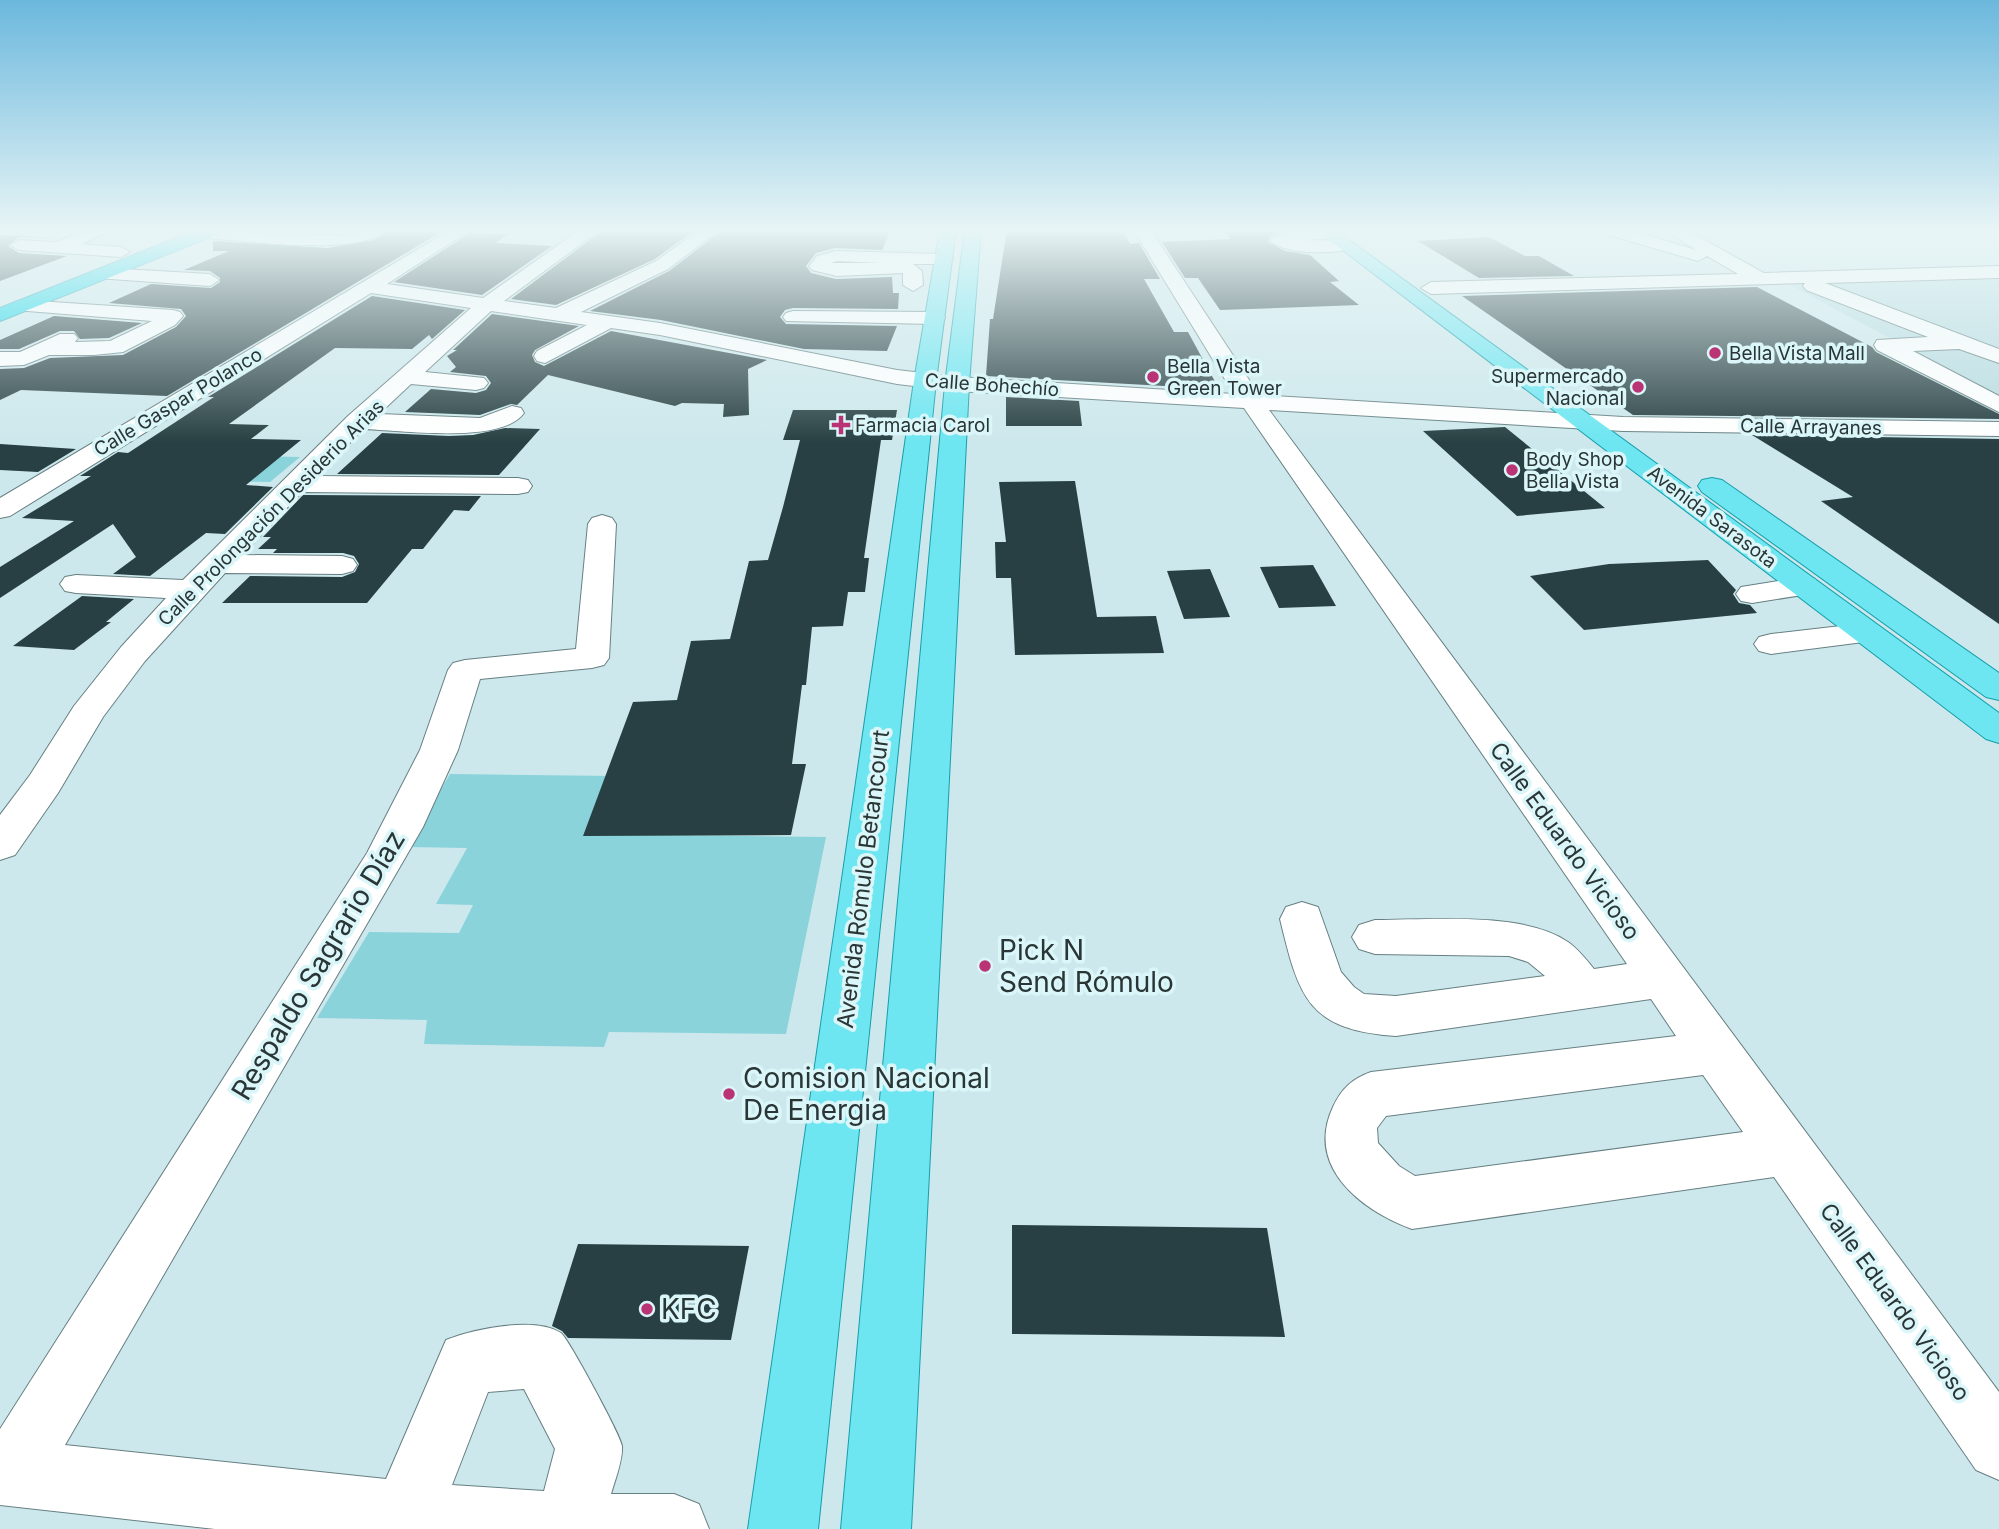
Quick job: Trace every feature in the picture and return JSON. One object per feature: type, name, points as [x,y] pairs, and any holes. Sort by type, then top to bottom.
[{"type":"highway","points":[[0,315],[22,306]]},
{"type":"main road","name":"Avenida Rómulo Betancourt","points":[[876,1529],[941,382],[937,300]]},
{"type":"main road","name":"Avenida Rómulo Betancourt","points":[[783,1529],[941,382],[958,300]]},
{"type":"main road","name":"Avenida Sarasota","points":[[1413,300],[1583,422],[1999,731]]},
{"type":"main road","name":"Avenida Sarasota","points":[[1448,300],[1999,689]]},
{"type":"street","name":"Calle Gaspar Polanco","points":[[0,510],[344,300]]},
{"type":"street","name":"Calle Bohechío","points":[[463,300],[609,321],[941,382],[1250,400],[1455,421],[1623,424]]},
{"type":"street","name":"Calle Prolongación Desiderio Arias","points":[[0,845],[44,784],[88,714],[133,654],[191,590],[357,421],[492,300]]},
{"type":"street","points":[[562,313],[588,300]]},
{"type":"street","points":[[793,317],[847,300]]},
{"type":"street","name":"Calle Eduardo Vicioso","points":[[1186,300],[1250,400],[1999,1447]]},
{"type":"street","points":[[1800,300],[1824,313]]},
{"type":"street","points":[[1850,300],[1999,356]]},
{"type":"street","points":[[22,306],[52,302],[114,306],[174,317],[115,347]]},
{"type":"street","points":[[0,334],[52,302]]},
{"type":"street","points":[[0,359],[21,359],[45,348],[114,306]]},
{"type":"street","points":[[545,356],[609,321]]},
{"type":"street","points":[[45,348],[94,349],[161,345],[174,339],[162,336]]},
{"type":"street","points":[[1961,343],[1879,341],[1999,405]]},
{"type":"street","points":[[1932,344],[1981,369],[1999,374]]},
{"type":"street","points":[[408,377],[476,383]]},
{"type":"street","points":[[357,421],[480,425],[495,422],[512,413]]},
{"type":"street","name":"Calle Arrayanes","points":[[1623,424],[1924,424],[1999,429]]},
{"type":"street","points":[[298,484],[519,486]]},
{"type":"street","name":"Respaldo Sagrario Díaz","points":[[6,1472],[289,1017],[415,803],[445,739],[465,670],[592,658],[602,524]]},
{"type":"street","points":[[217,564],[342,565]]},
{"type":"street","points":[[76,584],[191,590]]},
{"type":"street","points":[[1752,594],[1804,586]]},
{"type":"street","points":[[1771,644],[1867,633]]},
{"type":"street","points":[[1302,919],[1313,961],[1324,986],[1345,1008],[1363,1014],[1396,1016],[1664,978]]},
{"type":"street","points":[[1375,937],[1509,939],[1526,942],[1548,949],[1561,959],[1583,990]]},
{"type":"street","points":[[1717,1052],[1371,1095],[1358,1107],[1351,1122],[1351,1141],[1357,1160],[1371,1178],[1390,1193],[1412,1203],[1787,1151]]},
{"type":"street","points":[[405,1516],[468,1362],[541,1356],[589,1446],[569,1528]]},
{"type":"street","points":[[6,1472],[405,1516],[569,1528],[674,1529]]},
{"type":"shaded area","points":[[1819,300],[1999,300],[1999,396]]},
{"type":"shaded area","points":[[214,455],[300,457],[270,482],[181,480]]},
{"type":"shaded area","points":[[450,774],[615,776],[590,834],[826,837],[786,1034],[609,1032],[604,1047],[424,1044],[427,1020],[317,1018],[369,932],[459,933],[473,905],[436,904],[467,848],[406,847]]},
{"type":"building","points":[[115,300],[327,300],[167,396],[21,390],[0,400],[0,369],[24,368],[50,358],[123,355],[176,327],[186,316],[181,309],[109,303]]},
{"type":"building","points":[[365,300],[401,300],[465,310],[432,339],[429,335],[412,349],[335,348],[229,424],[269,425],[251,439],[301,440],[246,485],[273,487],[225,534],[206,533],[150,576],[113,574],[136,557],[113,524],[0,598],[0,567],[74,521],[22,518],[91,476],[80,476],[118,452],[128,453],[214,397],[208,397]]},
{"type":"building","points":[[521,300],[566,300],[556,305]]},
{"type":"building","points":[[611,300],[899,300],[898,309],[793,308],[785,310],[780,317],[786,324],[897,326],[887,351],[804,349],[661,320],[590,311]]},
{"type":"building","points":[[996,300],[1156,300],[1174,332],[1188,332],[1219,389],[986,376],[990,319],[993,319]]},
{"type":"building","points":[[1213,300],[1353,300],[1359,305],[1220,310]]},
{"type":"building","name":"Bella Vista Mall","points":[[1468,300],[1783,300],[1872,347],[1876,352],[1999,414],[1999,419],[1633,415]]},
{"type":"building","points":[[492,314],[579,326],[535,350],[532,355],[535,362],[544,366],[611,331],[767,360],[748,369],[749,415],[723,417],[724,404],[682,403],[675,406],[548,375],[517,405],[511,404],[480,415],[405,412],[431,389],[476,393],[486,390],[491,383],[486,376],[450,372],[456,367],[447,356],[457,350],[453,350]]},
{"type":"building","points":[[54,316],[142,323],[109,338],[80,339],[74,331],[60,331],[19,349],[0,349],[0,340]]},
{"type":"building","points":[[1006,397],[1079,401],[1082,426],[1006,426]]},
{"type":"building","points":[[793,410],[897,410],[892,440],[881,440],[864,558],[869,558],[865,592],[848,592],[843,626],[812,627],[806,685],[802,685],[792,764],[806,764],[791,835],[583,836],[633,702],[677,700],[691,641],[730,639],[749,561],[768,560],[783,507],[800,440],[783,440]]},
{"type":"building","name":"Body Shop Bella Vista","points":[[1505,427],[1605,508],[1517,516],[1423,431]]},
{"type":"building","points":[[505,428],[540,429],[499,475],[337,474],[382,433],[449,436],[473,435]]},
{"type":"building","points":[[1752,435],[1999,439],[1999,624],[1821,501],[1853,497]]},
{"type":"building","points":[[0,444],[76,449],[38,472],[0,470]]},
{"type":"building","points":[[1075,481],[1097,617],[1156,616],[1164,653],[1015,655],[1011,578],[996,578],[995,542],[1006,542],[999,482]]},
{"type":"building","points":[[303,495],[481,496],[469,511],[454,510],[423,549],[412,549],[367,603],[222,603],[250,576],[342,577],[355,572],[359,564],[354,556],[343,553],[273,553],[277,549],[258,549],[271,537],[263,537]]},
{"type":"building","points":[[1708,560],[1736,590],[1733,594],[1739,603],[1750,605],[1757,613],[1584,630],[1530,576],[1609,564]]},
{"type":"building","points":[[1313,565],[1336,606],[1279,608],[1260,567]]},
{"type":"building","points":[[1210,569],[1230,617],[1184,619],[1167,571]]},
{"type":"building","points":[[82,596],[134,599],[106,622],[111,622],[74,650],[13,646]]},
{"type":"building","points":[[1012,1225],[1267,1228],[1285,1337],[1012,1334]]},
{"type":"building","name":"KFC","points":[[578,1244],[749,1246],[731,1340],[568,1338],[552,1326]]},
{"type":"place","name":"Bella Vista Mall","points":[[1715,353]]},
{"type":"place","name":"Bella Vista Green Tower","points":[[1153,377]]},
{"type":"place","name":"Supermercado Nacional","points":[[1638,387]]},
{"type":"place","name":"Farmacia Carol","points":[[841,425]]},
{"type":"place","name":"Body Shop Bella Vista","points":[[1512,470]]},
{"type":"place","name":"Pick N Send Rómulo","points":[[985,966]]},
{"type":"place","name":"Comision Nacional De Energia","points":[[729,1094]]},
{"type":"place","name":"KFC","points":[[647,1309]]}]
